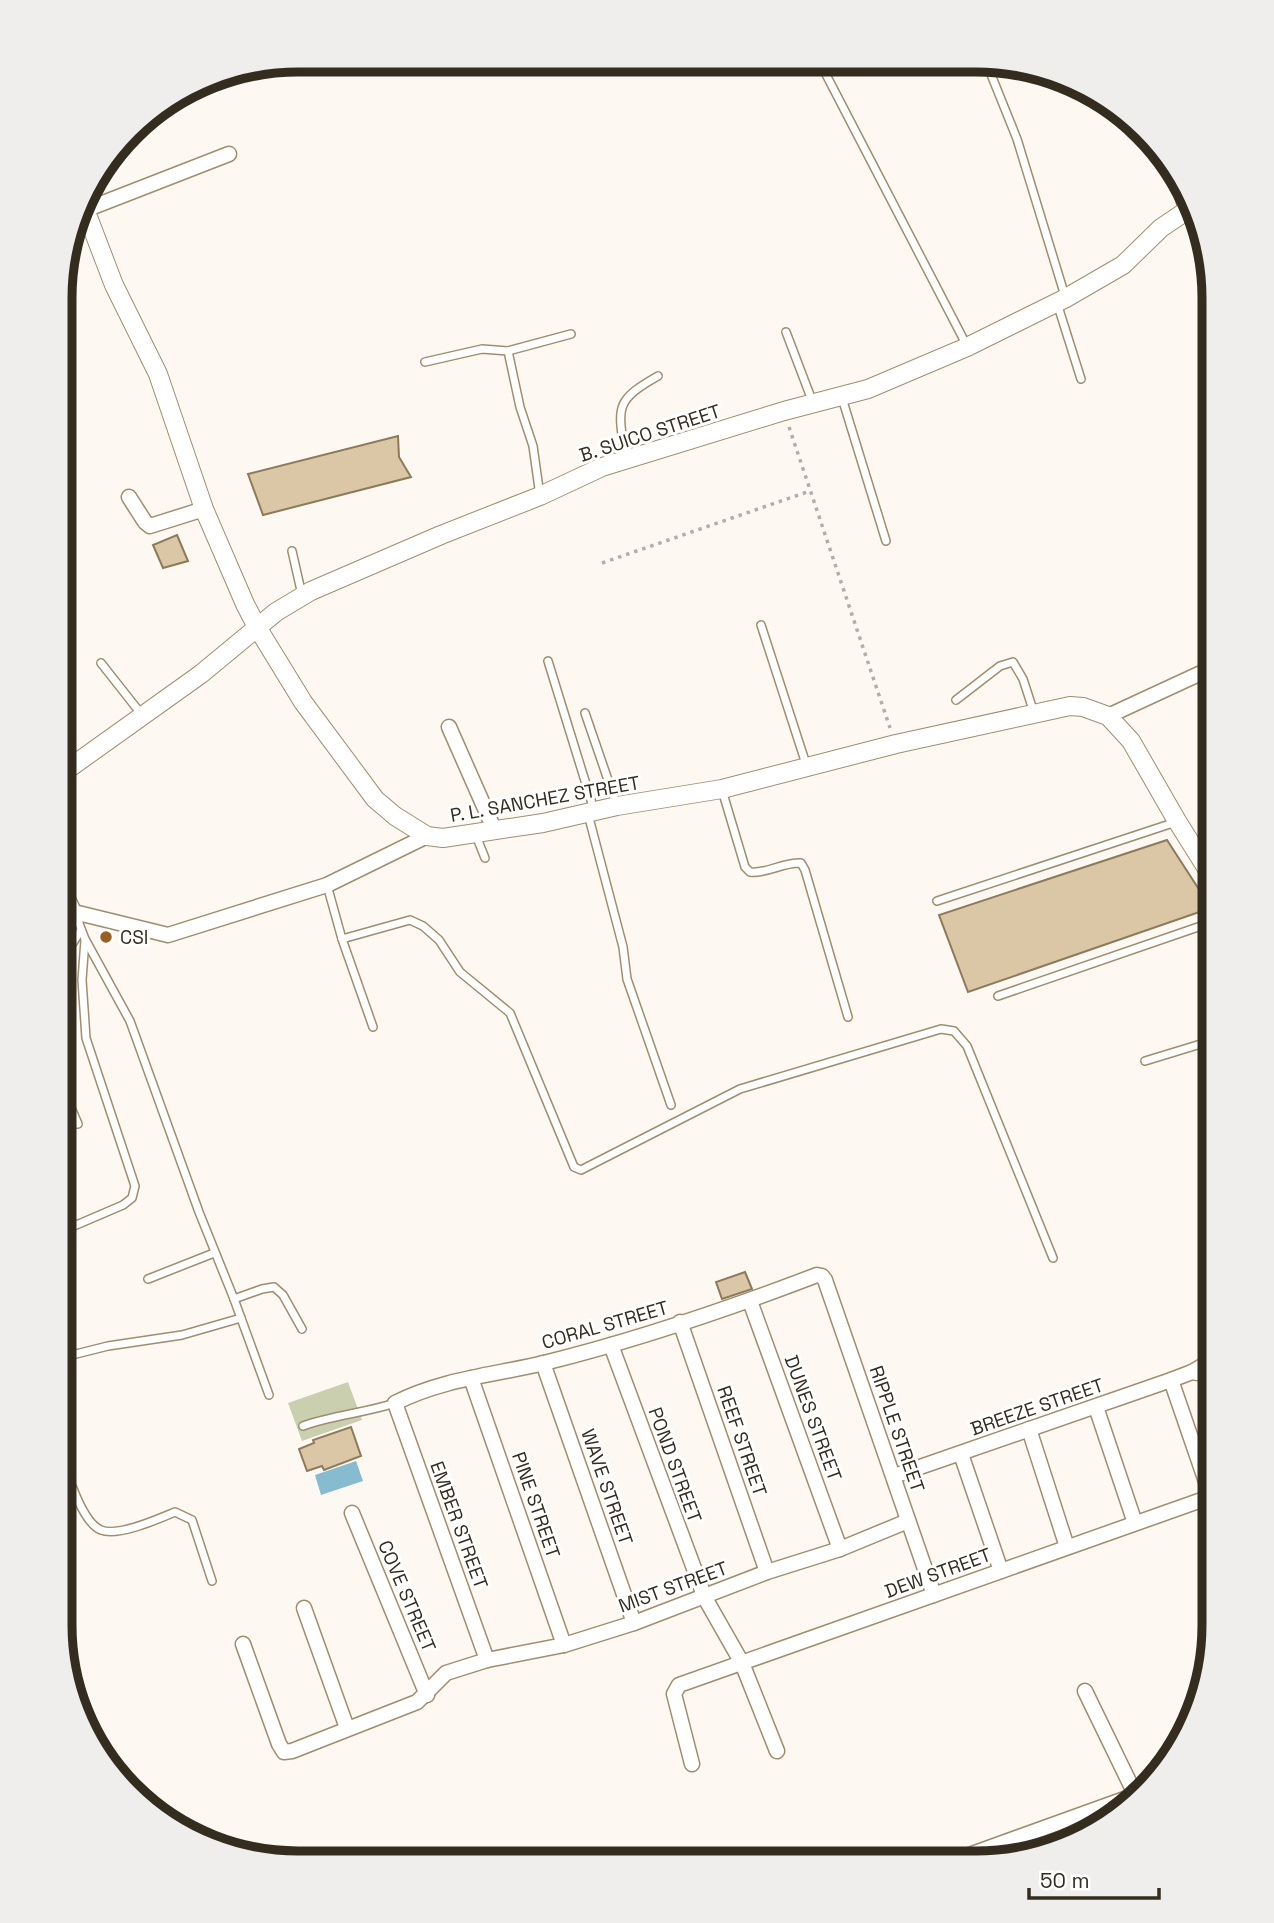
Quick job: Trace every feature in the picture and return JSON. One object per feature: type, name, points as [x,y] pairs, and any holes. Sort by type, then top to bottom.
[{"type":"street","points":[[93,204],[229,153]]},
{"type":"street","name":"B. SUICO STREET","points":[[72,766],[201,674],[257,627],[303,596],[602,467],[784,411],[868,389],[967,347],[1061,300],[1123,265],[1161,228],[1185,212]]},
{"type":"street","name":"P. L. SANCHEZ STREET","points":[[87,216],[114,285],[158,374],[204,509],[257,627],[303,702],[355,774],[376,799],[426,836],[443,838],[543,823],[617,806],[722,789],[896,744],[1070,706],[1083,707],[1108,716]]},
{"type":"street","points":[[129,497],[150,526],[204,509]]},
{"type":"street","points":[[1202,673],[1108,716],[1131,741],[1202,861]]},
{"type":"street","points":[[449,727],[494,829]]},
{"type":"street","points":[[72,906],[77,916],[169,935],[327,886],[426,836]]},
{"type":"street","name":"CORAL STREET","points":[[395,1403],[412,1394],[453,1381],[543,1363],[611,1345],[750,1301],[817,1275],[822,1276]]},
{"type":"street","name":"RIPPLE STREET","points":[[822,1276],[934,1595]]},
{"type":"street","name":"DUNES STREET","points":[[750,1301],[840,1549]]},
{"type":"street","name":"REEF STREET","points":[[680,1322],[767,1572]]},
{"type":"street","name":"POND STREET","points":[[611,1345],[705,1598],[742,1663],[777,1751]]},
{"type":"street","name":"WAVE STREET","points":[[543,1363],[634,1623]]},
{"type":"street","name":"BREEZE STREET","points":[[894,1476],[1171,1380],[1202,1366]]},
{"type":"street","points":[[1192,1372],[1202,1374]]},
{"type":"street","name":"PINE STREET","points":[[471,1378],[564,1644]]},
{"type":"street","points":[[1171,1380],[1202,1471]]},
{"type":"street","name":"EMBER STREET","points":[[395,1403],[487,1660]]},
{"type":"street","points":[[1096,1406],[1135,1523]]},
{"type":"street","points":[[1029,1429],[1067,1547]]},
{"type":"street","points":[[961,1454],[1001,1571]]},
{"type":"street","name":"DEW STREET","points":[[692,1764],[674,1695],[678,1685],[1135,1523],[1202,1504]]},
{"type":"street","name":"COVE STREET","points":[[352,1513],[427,1695]]},
{"type":"street","name":"MIST STREET","points":[[427,1695],[446,1673],[487,1660],[564,1644],[634,1623],[767,1572],[840,1549],[908,1521]]},
{"type":"street","points":[[304,1608],[347,1728]]},
{"type":"street","points":[[243,1644],[279,1744],[285,1752],[417,1702],[427,1695]]},
{"type":"street","points":[[1085,1691],[1132,1788]]},
{"type":"street","points":[[980,1851],[1118,1801]]},
{"type":"lane","points":[[824,72],[967,347]]},
{"type":"lane","points":[[990,73],[1017,139],[1081,379]]},
{"type":"lane","points":[[786,332],[814,404]]},
{"type":"lane","points":[[425,362],[482,349],[508,351],[571,334]]},
{"type":"lane","points":[[508,351],[520,407],[533,446],[540,496]]},
{"type":"lane","points":[[625,460],[620,416],[624,402],[633,390],[658,376]]},
{"type":"lane","points":[[841,397],[886,541]]},
{"type":"lane","points":[[292,551],[303,596]]},
{"type":"lane","points":[[761,625],[807,767]]},
{"type":"lane","points":[[548,661],[591,812],[623,947],[627,979],[671,1105]]},
{"type":"lane","points":[[956,700],[1000,666],[1013,662],[1023,679],[1034,713]]},
{"type":"lane","points":[[101,663],[142,716]]},
{"type":"lane","points":[[585,713],[617,806]]},
{"type":"lane","points":[[722,789],[745,867],[750,873],[793,863],[801,863],[805,870],[848,1017]]},
{"type":"lane","points":[[937,901],[1177,821]]},
{"type":"lane","points":[[475,833],[485,858]]},
{"type":"lane","points":[[327,886],[342,939],[373,1027]]},
{"type":"lane","points":[[72,920],[77,916],[85,939],[130,1021],[269,1395]]},
{"type":"lane","points":[[342,939],[410,920],[423,926],[439,940],[460,972],[510,1013],[574,1167],[581,1170],[740,1089],[941,1029],[954,1031],[967,1046],[1053,1258]]},
{"type":"lane","points":[[998,996],[1202,925]]},
{"type":"lane","points":[[72,944],[81,930]]},
{"type":"lane","points":[[72,1227],[123,1205],[132,1198],[135,1186],[86,1038],[82,980],[85,939]]},
{"type":"lane","points":[[1145,1060],[1202,1043]]},
{"type":"lane","points":[[72,1110],[78,1124]]},
{"type":"lane","points":[[148,1279],[214,1253]]},
{"type":"lane","points":[[234,1299],[274,1287],[282,1295],[302,1329]]},
{"type":"lane","points":[[72,1355],[108,1346],[182,1335],[241,1318]]},
{"type":"lane","points":[[303,1426],[325,1418],[395,1403]]},
{"type":"lane","points":[[72,1483],[83,1511],[101,1530],[113,1531],[132,1527],[175,1512],[192,1520],[212,1581]]},
{"type":"path","points":[[784,411],[896,744]]},
{"type":"path","points":[[602,564],[810,491]]},
{"type":"green space","points":[[348,1382],[362,1420],[302,1441],[288,1403]]},
{"type":"water","points":[[356,1461],[363,1481],[321,1495],[315,1475]]},
{"type":"building","points":[[398,436],[399,457],[411,477],[263,515],[248,474]]},
{"type":"building","points":[[177,535],[188,561],[163,568],[153,545]]},
{"type":"building","points":[[1167,840],[1202,894],[1202,911],[968,992],[939,915]]},
{"type":"building","points":[[745,1272],[752,1289],[722,1299],[716,1282]]},
{"type":"building","points":[[351,1427],[361,1456],[324,1470],[322,1466],[307,1471],[299,1449],[314,1443],[313,1440]]},
{"type":"place","name":"CSI","points":[[106,937]]}]
